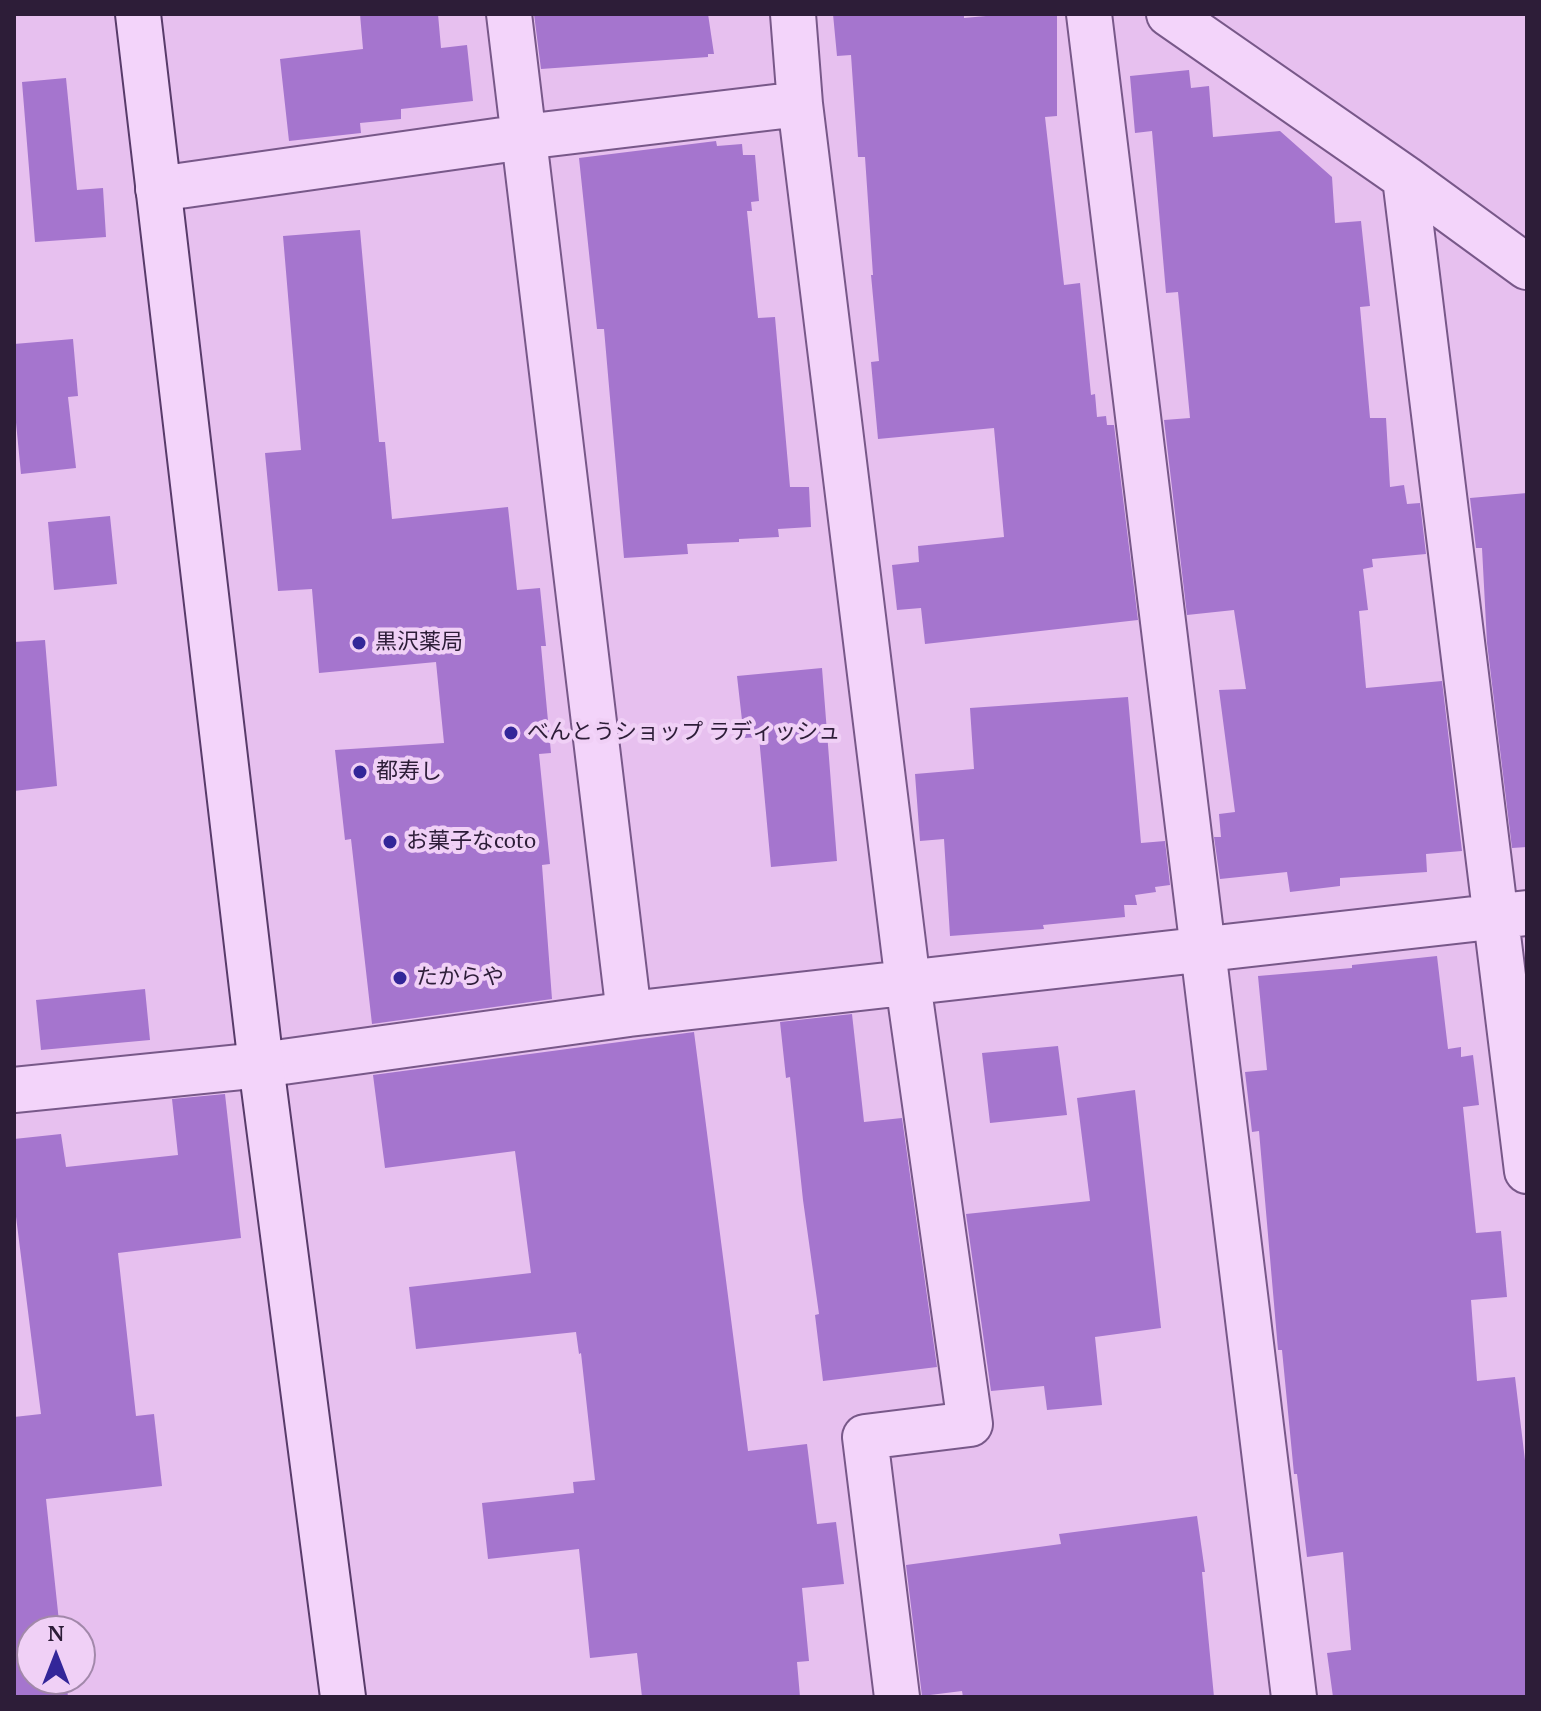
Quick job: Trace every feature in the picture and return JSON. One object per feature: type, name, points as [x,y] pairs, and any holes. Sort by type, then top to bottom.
[{"type":"street","points":[[138,14],[261,1065],[343,1697]]},
{"type":"street","points":[[509,14],[629,1014]]},
{"type":"street","points":[[793,14],[800,104],[908,983],[970,1424],[865,1437],[897,1697]]},
{"type":"street","points":[[1089,14],[1294,1697]]},
{"type":"street","points":[[1169,14],[1527,267]]},
{"type":"street","points":[[158,189],[524,137],[800,104]]},
{"type":"street","points":[[1405,178],[1512,915],[1527,1171]]},
{"type":"street","points":[[14,1090],[261,1065],[629,1014],[1512,915]]},
{"type":"building","points":[[360,14],[438,14],[441,48],[467,45],[473,101],[401,109],[401,119],[360,123],[361,133],[289,141],[280,59],[363,49]]},
{"type":"building","points":[[534,14],[708,14],[714,54],[708,54],[708,57],[541,69]]},
{"type":"building","points":[[833,14],[964,14],[964,18],[1057,14],[1057,116],[1045,117],[1064,285],[1080,283],[1091,395],[1095,394],[1097,417],[1106,416],[1107,425],[1114,425],[1138,620],[925,644],[921,608],[897,610],[892,565],[919,562],[918,546],[1004,537],[994,428],[878,439],[871,362],[879,361],[865,157],[858,157],[851,55],[837,56]]},
{"type":"building","points":[[1189,70],[1191,88],[1209,86],[1213,137],[1280,131],[1332,177],[1335,223],[1361,221],[1370,306],[1360,307],[1370,418],[1386,418],[1390,487],[1404,485],[1407,504],[1420,503],[1426,554],[1372,559],[1373,567],[1363,569],[1368,610],[1359,611],[1366,688],[1442,681],[1462,851],[1426,854],[1427,872],[1340,878],[1340,886],[1290,892],[1287,872],[1220,879],[1214,837],[1221,837],[1219,814],[1235,812],[1219,690],[1246,689],[1234,610],[1187,615],[1164,420],[1190,418],[1178,292],[1166,293],[1152,131],[1135,133],[1130,76]]},
{"type":"building","points":[[66,78],[77,190],[103,188],[106,237],[35,242],[22,82]]},
{"type":"building","points":[[716,141],[717,146],[742,144],[743,155],[755,155],[759,201],[751,202],[752,211],[747,211],[758,318],[775,317],[790,487],[809,487],[811,527],[778,529],[779,537],[687,544],[688,554],[624,558],[604,329],[597,329],[579,158]]},
{"type":"building","points":[[360,230],[379,442],[385,442],[392,519],[508,507],[517,590],[540,588],[546,646],[541,646],[551,753],[539,754],[550,864],[542,865],[552,999],[372,1024],[351,839],[345,840],[335,750],[444,743],[436,662],[319,673],[312,589],[278,591],[265,453],[301,450],[283,236]]},
{"type":"building","points":[[73,339],[78,396],[68,397],[76,468],[21,474],[14,402],[14,344]]},
{"type":"building","points":[[1527,493],[1527,847],[1512,848],[1487,643],[1482,548],[1476,548],[1470,498]]},
{"type":"building","points":[[110,516],[117,584],[54,590],[48,522]]},
{"type":"building","points":[[45,640],[57,786],[14,791],[14,642]]},
{"type":"building","points":[[822,668],[837,861],[771,867],[759,737],[744,738],[737,676]]},
{"type":"building","points":[[1128,697],[1141,843],[1165,841],[1170,885],[1155,887],[1156,892],[1135,895],[1137,905],[1124,905],[1125,917],[1043,925],[1044,929],[950,936],[944,839],[920,841],[915,774],[974,769],[970,708]]},
{"type":"building","points":[[1437,956],[1448,1049],[1461,1047],[1461,1057],[1473,1055],[1479,1105],[1463,1107],[1476,1233],[1501,1231],[1507,1297],[1471,1300],[1477,1381],[1515,1377],[1527,1477],[1527,1697],[1333,1697],[1327,1653],[1351,1650],[1343,1552],[1307,1557],[1297,1474],[1294,1474],[1282,1350],[1278,1350],[1259,1131],[1252,1132],[1245,1072],[1267,1070],[1258,976],[1352,968],[1352,965]]},
{"type":"building","points":[[145,989],[150,1040],[41,1050],[36,1000]]},
{"type":"building","points":[[852,1014],[864,1122],[902,1118],[937,1367],[823,1381],[815,1315],[819,1314],[790,1077],[786,1078],[780,1022]]},
{"type":"building","points":[[694,1032],[748,1451],[807,1444],[817,1524],[836,1522],[844,1584],[802,1588],[809,1661],[797,1662],[800,1697],[642,1697],[637,1653],[590,1658],[579,1549],[488,1559],[482,1503],[574,1493],[573,1482],[595,1480],[576,1332],[416,1349],[409,1287],[531,1273],[515,1151],[385,1168],[373,1075]]},
{"type":"building","points":[[1058,1046],[1067,1115],[990,1123],[982,1053]]},
{"type":"building","points":[[1135,1090],[1161,1328],[1095,1337],[1102,1405],[1047,1410],[1044,1386],[991,1391],[966,1214],[1090,1201],[1077,1098]]},
{"type":"building","points":[[225,1094],[241,1238],[118,1253],[136,1416],[154,1414],[162,1486],[46,1499],[58,1615],[16,1615],[16,1695],[68,1697],[14,1697],[14,1417],[41,1414],[14,1201],[14,1139],[61,1134],[66,1167],[178,1155],[172,1099]]},
{"type":"building","points":[[1197,1516],[1205,1572],[1202,1572],[1214,1697],[963,1697],[962,1691],[922,1696],[906,1565],[1061,1544],[1059,1534]]},
{"type":"place","name":"黒沢薬局","points":[[359,643]]},
{"type":"place","name":"べんとうショップ ラディッシュ","points":[[511,733]]},
{"type":"place","name":"都寿し","points":[[360,772]]},
{"type":"place","name":"お菓子なcoto","points":[[390,842]]},
{"type":"place","name":"たからや","points":[[400,978]]}]
